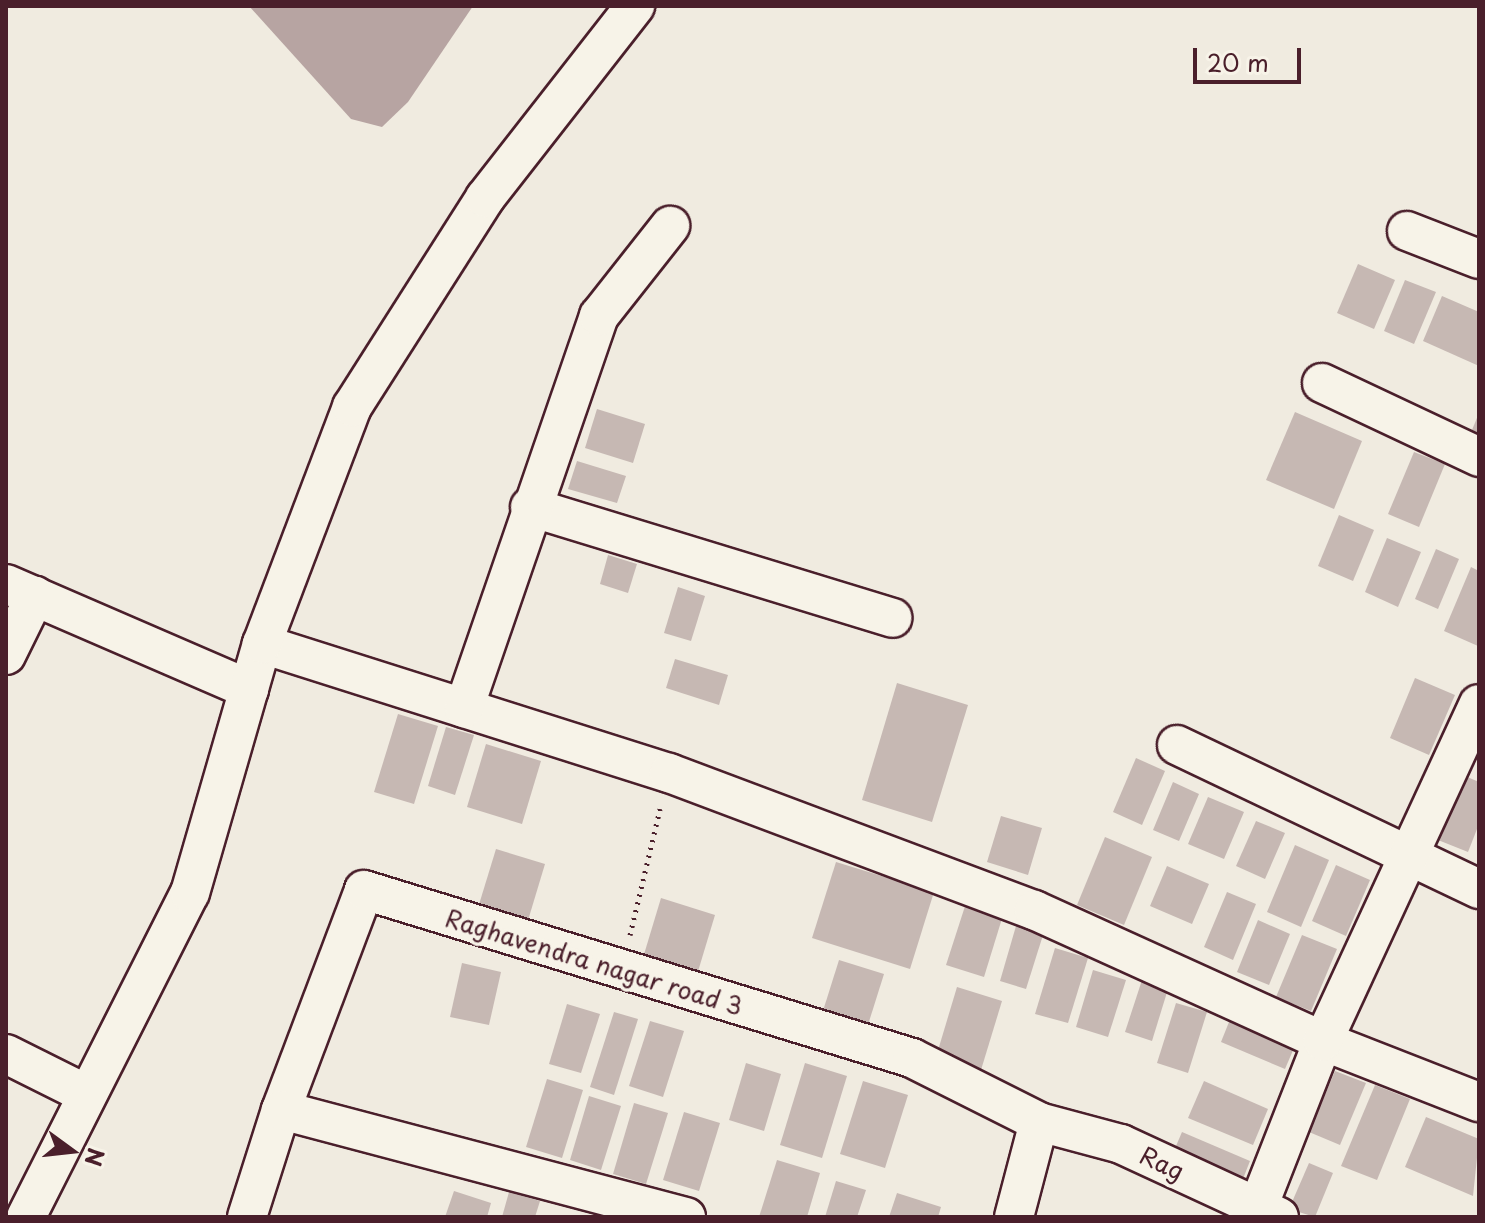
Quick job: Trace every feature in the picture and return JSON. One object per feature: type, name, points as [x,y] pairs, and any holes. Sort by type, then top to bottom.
[{"type":"street","points":[[26,1217],[190,893],[262,644],[352,407],[485,198],[635,6]]},
{"type":"street","points":[[464,708],[530,507],[599,316],[670,226]]},
{"type":"street","points":[[1407,231],[1479,259]]},
{"type":"street","points":[[1322,383],[1479,457]]},
{"type":"street","points":[[530,507],[892,618]]},
{"type":"street","points":[[6,655],[21,590],[249,689]]},
{"type":"street","points":[[262,644],[669,773],[1034,910],[1323,1041],[1479,1102]]},
{"type":"street","points":[[1269,1212],[1323,1041],[1478,707]]},
{"type":"street","points":[[1177,745],[1408,859],[1479,889]]},
{"type":"street","name":"Raghavendra nagar road 3","points":[[281,1110],[364,890],[622,972],[912,1058],[1039,1122]]},
{"type":"street","points":[[6,1054],[86,1094]]},
{"type":"street","points":[[247,1217],[281,1110],[686,1217]]},
{"type":"street","points":[[1014,1217],[1039,1122]]},
{"type":"street","name":"Rag","points":[[1039,1122],[1121,1144],[1269,1212]]},
{"type":"path","points":[[622,972],[669,773]]},
{"type":"shaded area","points":[[249,6],[473,6],[408,102],[382,127],[351,119]]},
{"type":"building","points":[[1358,264],[1395,280],[1374,329],[1337,313]]},
{"type":"building","points":[[1405,280],[1436,292],[1414,344],[1384,331]]},
{"type":"building","points":[[1442,296],[1479,312],[1479,366],[1423,341]]},
{"type":"building","points":[[597,409],[645,424],[633,463],[585,448]]},
{"type":"building","points":[[1295,412],[1362,441],[1334,509],[1266,480]]},
{"type":"building","points":[[1479,413],[1479,433],[1472,430]]},
{"type":"building","points":[[1414,452],[1445,464],[1419,527],[1388,514]]},
{"type":"building","points":[[577,461],[626,476],[617,503],[568,489]]},
{"type":"building","points":[[1339,515],[1374,530],[1353,581],[1318,566]]},
{"type":"building","points":[[1387,538],[1421,552],[1398,607],[1365,592]]},
{"type":"building","points":[[1436,549],[1459,559],[1438,609],[1415,599]]},
{"type":"building","points":[[608,555],[637,564],[628,593],[600,584]]},
{"type":"building","points":[[1471,567],[1479,571],[1478,646],[1444,631]]},
{"type":"building","points":[[678,587],[705,596],[691,641],[664,633]]},
{"type":"building","points":[[675,659],[728,675],[719,705],[666,688]]},
{"type":"building","points":[[1415,678],[1455,695],[1429,755],[1390,738]]},
{"type":"building","points":[[897,683],[968,705],[932,822],[862,800]]},
{"type":"building","points":[[398,714],[438,726],[414,804],[374,792]]},
{"type":"building","points":[[446,727],[474,735],[455,795],[428,786]]},
{"type":"building","points":[[486,744],[541,761],[522,824],[467,807]]},
{"type":"building","points":[[1136,758],[1165,771],[1142,825],[1113,812]]},
{"type":"building","points":[[1465,776],[1479,782],[1479,824],[1468,852],[1438,840]]},
{"type":"building","points":[[1173,782],[1199,794],[1179,841],[1153,830]]},
{"type":"building","points":[[1208,797],[1244,812],[1224,859],[1188,844]]},
{"type":"building","points":[[1001,816],[1042,828],[1028,875],[987,862]]},
{"type":"building","points":[[1256,821],[1285,833],[1265,879],[1236,866]]},
{"type":"building","points":[[1105,837],[1152,857],[1124,925],[1077,905]]},
{"type":"building","points":[[1295,845],[1329,860],[1301,927],[1267,912]]},
{"type":"building","points":[[496,849],[545,864],[526,927],[477,911]]},
{"type":"building","points":[[836,862],[934,892],[910,969],[812,938]]},
{"type":"building","points":[[1336,865],[1370,880],[1346,936],[1312,921]]},
{"type":"building","points":[[1167,866],[1209,884],[1192,924],[1150,906]]},
{"type":"building","points":[[1227,892],[1256,904],[1233,960],[1204,947]]},
{"type":"building","points":[[661,898],[715,915],[696,978],[642,961]]},
{"type":"building","points":[[967,900],[1004,912],[984,977],[946,965]]},
{"type":"building","points":[[1258,920],[1290,934],[1269,985],[1237,972]]},
{"type":"building","points":[[1016,926],[1043,935],[1026,989],[1000,981]]},
{"type":"building","points":[[1302,935],[1337,949],[1311,1011],[1276,997]]},
{"type":"building","points":[[1055,948],[1088,958],[1068,1023],[1035,1014]]},
{"type":"building","points":[[839,960],[884,974],[867,1028],[822,1014]]},
{"type":"building","points":[[462,963],[501,972],[489,1025],[450,1017]]},
{"type":"building","points":[[1093,970],[1126,980],[1108,1037],[1076,1027]]},
{"type":"building","points":[[1142,980],[1168,989],[1152,1041],[1125,1032]]},
{"type":"building","points":[[957,987],[1002,1001],[981,1070],[936,1057]]},
{"type":"building","points":[[1176,1003],[1207,1012],[1188,1073],[1157,1063]]},
{"type":"building","points":[[567,1004],[600,1014],[581,1073],[549,1064]]},
{"type":"building","points":[[1235,1007],[1300,1034],[1285,1069],[1221,1042]]},
{"type":"building","points":[[614,1012],[638,1019],[614,1095],[590,1087]]},
{"type":"building","points":[[650,1021],[684,1031],[663,1097],[629,1086]]},
{"type":"building","points":[[746,1063],[781,1074],[764,1131],[729,1120]]},
{"type":"building","points":[[805,1063],[847,1076],[822,1158],[780,1145]]},
{"type":"building","points":[[1335,1071],[1366,1083],[1340,1145],[1309,1132]]},
{"type":"building","points":[[547,1079],[583,1090],[562,1158],[526,1147]]},
{"type":"building","points":[[863,1081],[908,1095],[885,1168],[840,1154]]},
{"type":"building","points":[[1204,1081],[1268,1109],[1253,1145],[1188,1118]]},
{"type":"building","points":[[1375,1085],[1410,1099],[1377,1180],[1341,1166]]},
{"type":"building","points":[[589,1096],[621,1106],[601,1170],[570,1160]]},
{"type":"building","points":[[634,1103],[668,1113],[646,1184],[613,1174]]},
{"type":"building","points":[[684,1112],[720,1123],[699,1191],[663,1180]]},
{"type":"building","points":[[1426,1117],[1479,1139],[1473,1196],[1405,1167]]},
{"type":"building","points":[[1182,1132],[1250,1161],[1239,1189],[1170,1160]]},
{"type":"building","points":[[777,1160],[820,1173],[807,1217],[759,1217]]},
{"type":"building","points":[[1309,1163],[1333,1173],[1315,1217],[1289,1209]]},
{"type":"building","points":[[836,1181],[866,1190],[857,1217],[825,1217]]},
{"type":"building","points":[[454,1191],[491,1203],[487,1217],[445,1217]]},
{"type":"building","points":[[509,1192],[540,1201],[535,1217],[502,1217]]},
{"type":"building","points":[[897,1193],[941,1207],[938,1217],[889,1217]]}]
